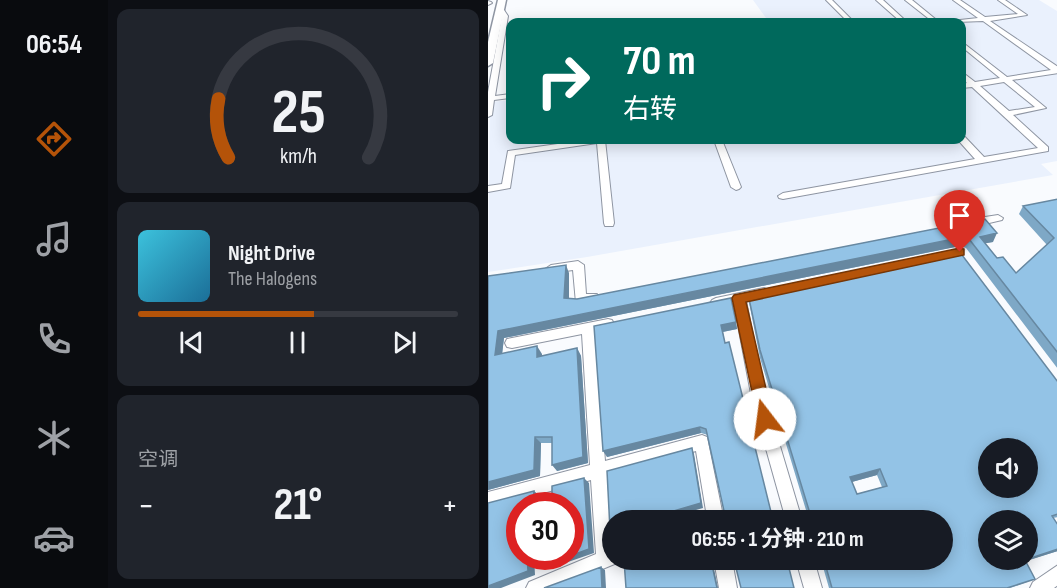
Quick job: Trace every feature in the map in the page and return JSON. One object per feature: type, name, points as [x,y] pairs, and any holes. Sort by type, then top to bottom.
[{"type":"main road","points":[[488,63],[495,50],[501,3]]},
{"type":"street","points":[[829,0],[847,18]]},
{"type":"street","points":[[879,0],[899,18]]},
{"type":"street","points":[[908,0],[931,18]]},
{"type":"street","points":[[956,0],[1058,71]]},
{"type":"street","points":[[966,21],[1024,15],[1001,0]]},
{"type":"street","points":[[966,47],[1042,108],[1007,114]]},
{"type":"street","points":[[488,115],[495,50],[506,49]]},
{"type":"street","points":[[966,85],[1058,71]]},
{"type":"street","points":[[783,196],[1045,149],[966,78]]},
{"type":"street","points":[[489,99],[506,97]]},
{"type":"street","points":[[966,143],[981,160]]},
{"type":"street","points":[[488,189],[507,186],[511,153],[573,144]]},
{"type":"street","points":[[601,144],[609,223]]},
{"type":"street","points":[[720,144],[736,187]]},
{"type":"street","points":[[963,225],[998,218]]},
{"type":"street","points":[[533,272],[578,265],[580,300],[603,295]]},
{"type":"street","points":[[704,305],[773,291]]},
{"type":"street","points":[[738,298],[759,399],[791,510]]},
{"type":"street","points":[[512,343],[623,321]]},
{"type":"street","points":[[588,328],[604,510]]},
{"type":"street","points":[[488,500],[702,442],[711,510]]},
{"type":"street","points":[[535,588],[602,561]]},
{"type":"street","points":[[725,570],[728,588]]},
{"type":"street","points":[[808,570],[813,588]]},
{"type":"street","points":[[1039,588],[1058,574]]},
{"type":"shaded area","points":[[753,0],[1039,0],[1057,11],[1057,161],[1041,164],[1053,175],[587,257],[488,272],[490,102],[506,100],[506,144],[966,144],[966,18],[766,18]]},
{"type":"building","points":[[1058,199],[1058,353],[969,239],[963,237],[498,331],[495,355],[537,346],[537,357],[577,348],[583,457],[552,465],[552,437],[535,437],[534,470],[488,482],[488,276],[566,265],[564,298],[577,299],[985,219],[997,233],[980,237],[997,258],[1003,257],[1016,273],[1054,238],[1023,206]]},
{"type":"building","points":[[959,251],[1058,382],[1058,514],[1052,516],[1058,525],[1058,549],[1038,556],[1038,510],[978,510],[978,570],[1030,570],[1035,579],[1007,588],[832,588],[827,570],[953,570],[953,510],[809,510],[760,350],[748,294]],"holes":[[[880,469],[887,486],[857,494],[850,477]]]},
{"type":"building","points":[[731,298],[736,322],[721,325],[725,343],[729,342],[771,510],[724,510],[706,429],[700,427],[603,451],[594,326]]},
{"type":"building","points":[[692,448],[701,503],[677,510],[609,510],[607,471]]},
{"type":"building","points":[[584,478],[589,549],[584,551],[584,492],[552,492],[552,486]]},
{"type":"building","points":[[506,498],[506,570],[528,571],[488,586],[488,503]]},
{"type":"building","points":[[601,567],[602,588],[544,588]]},
{"type":"building","points":[[625,570],[713,570],[717,588],[626,588]]},
{"type":"building","points":[[736,570],[790,570],[794,588],[741,588]]},
{"type":"route","points":[[765,419],[738,298],[960,252]]}]
